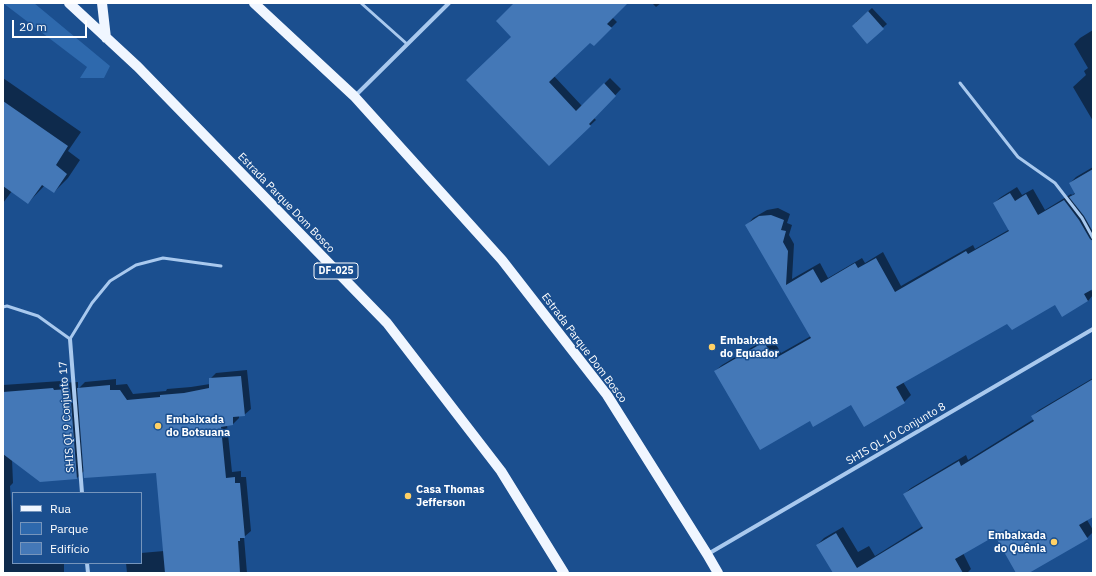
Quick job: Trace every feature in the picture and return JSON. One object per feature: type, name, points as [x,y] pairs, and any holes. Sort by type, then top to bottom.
[{"type":"main road","name":"Estrada Parque Dom Bosco","points":[[69,3],[138,67],[386,323],[501,471],[564,573]]},
{"type":"main road","points":[[102,3],[106,38]]},
{"type":"main road","name":"Estrada Parque Dom Bosco","points":[[254,3],[354,96],[507,266],[607,395],[708,554],[718,573]]},
{"type":"street","points":[[354,96],[449,3]]},
{"type":"street","name":"SHIS QL 10 Conjunto 8","points":[[708,554],[1093,329]]},
{"type":"street","name":"SHIS QI 9 Conjunto 17","points":[[70,339],[82,492]]},
{"type":"lane","points":[[361,3],[407,44]]},
{"type":"lane","points":[[960,83],[1018,157],[1056,183],[1082,218],[1093,238]]},
{"type":"lane","points":[[3,307],[7,306],[38,316],[70,339],[92,303],[110,282],[136,265],[163,258],[222,266]]},
{"type":"green space","points":[[3,3],[34,3],[110,66],[104,78],[80,78],[87,67]]},
{"type":"building","points":[[514,3],[628,3],[607,24],[612,28],[594,46],[590,43],[549,82],[576,111],[604,83],[616,96],[589,124],[591,126],[549,166],[466,80],[511,37],[496,21]]},
{"type":"building","points":[[868,11],[884,29],[867,44],[852,26]]},
{"type":"building","points":[[3,101],[68,146],[56,165],[67,174],[54,193],[42,185],[28,204],[3,186]]},
{"type":"building","points":[[1093,169],[1093,232],[1084,216],[1069,197],[1075,194],[1069,183]]},
{"type":"building","points":[[1010,193],[1015,201],[1026,194],[1038,215],[1064,200],[1079,220],[1090,239],[1093,241],[1093,289],[1084,294],[1088,301],[1062,317],[1055,305],[1012,330],[1007,324],[896,387],[905,403],[864,427],[851,405],[813,427],[810,421],[760,450],[714,371],[764,342],[774,359],[811,338],[745,225],[759,216],[771,215],[784,220],[781,230],[786,231],[783,242],[788,251],[786,285],[813,269],[821,283],[855,263],[858,268],[876,258],[895,292],[966,251],[968,254],[1009,231],[993,203]]},
{"type":"building","points":[[241,376],[245,416],[233,417],[233,425],[221,427],[226,478],[235,477],[235,483],[240,483],[245,538],[240,538],[240,541],[238,541],[240,573],[165,573],[156,473],[84,478],[77,388],[110,385],[110,390],[120,390],[127,400],[160,397],[160,395],[184,393],[209,388],[209,378]]},
{"type":"building","points":[[1093,379],[1093,517],[1079,525],[1088,539],[1029,573],[1016,573],[995,536],[955,559],[963,573],[833,573],[816,545],[836,533],[857,568],[923,528],[903,494],[959,461],[961,466],[1034,421],[1031,416]]},
{"type":"building","points":[[53,388],[54,390],[70,389],[77,479],[40,482],[3,454],[3,392]]},
{"type":"place","name":"Embaixada do Equador","points":[[712,347]]},
{"type":"place","name":"Embaixada do Botsuana","points":[[158,426]]},
{"type":"place","name":"Casa Thomas Jefferson","points":[[408,496]]},
{"type":"place","name":"Embaixada do Quênia","points":[[1054,542]]}]
